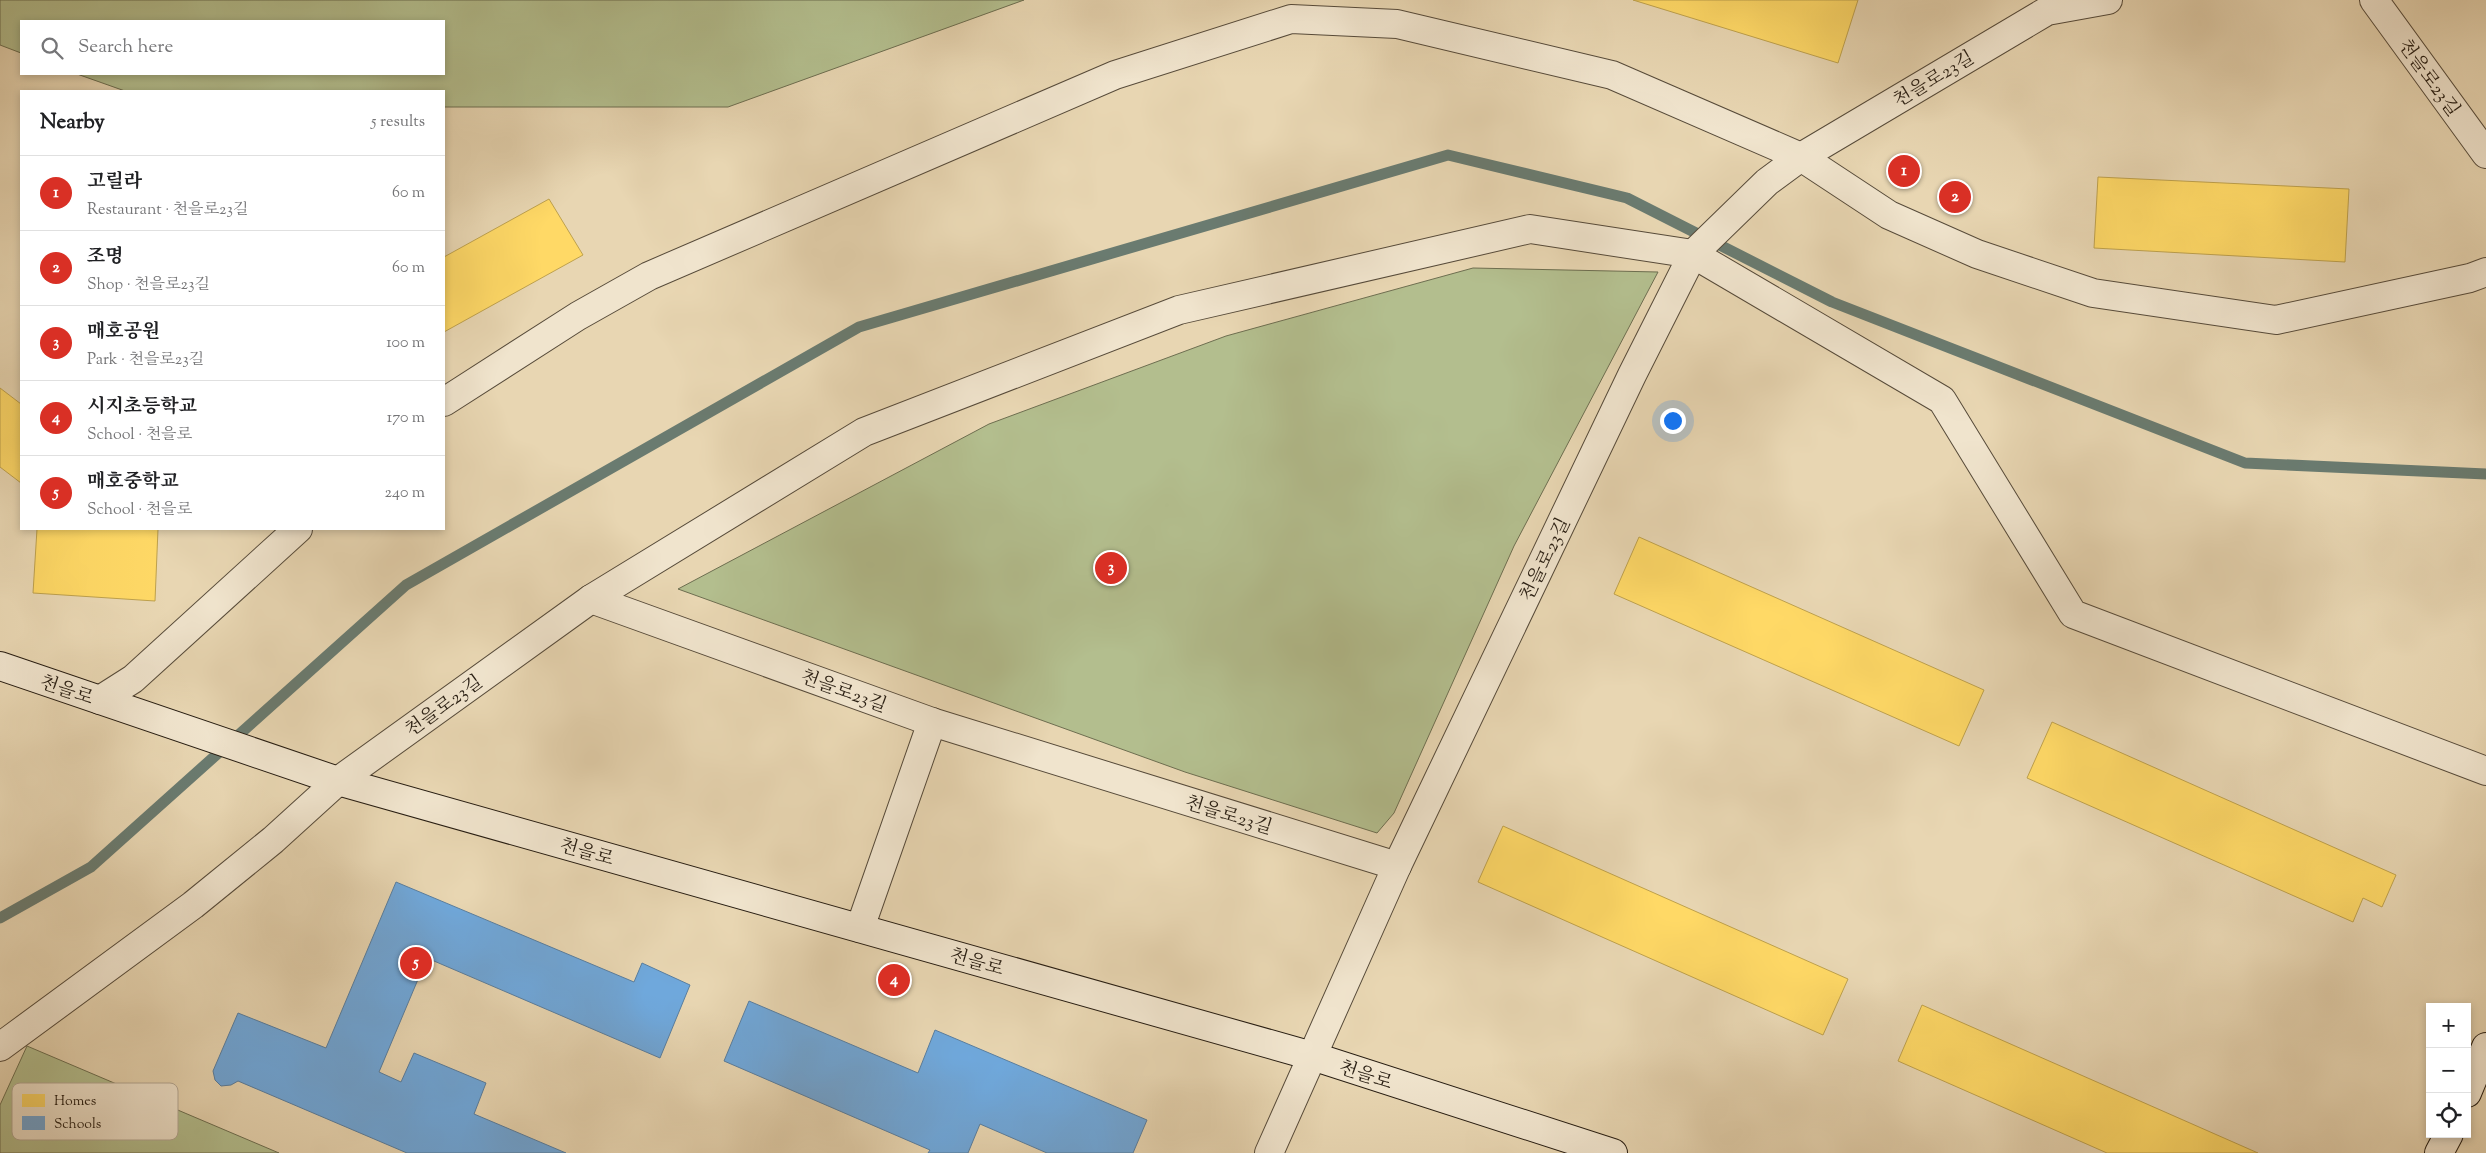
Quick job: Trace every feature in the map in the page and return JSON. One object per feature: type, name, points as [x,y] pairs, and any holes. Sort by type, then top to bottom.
[{"type":"street","name":"천을로23길","points":[[1269,1153],[1397,866],[1632,375],[1693,254],[1767,182],[1801,157],[2047,11],[2108,0]]},
{"type":"street","name":"천을로23길","points":[[2374,0],[2486,154]]},
{"type":"street","points":[[445,401],[578,316],[649,276],[1115,75],[1292,19],[1397,24],[1612,75],[1801,157],[1889,215],[1977,254],[2093,293],[2276,320],[2470,278],[2486,272]]},
{"type":"street","points":[[590,599],[864,432],[1179,310],[1530,229],[1693,254],[1942,400],[2073,614],[2486,771]]},
{"type":"street","points":[[100,700],[133,679],[297,530]]},
{"type":"street","name":"천을로23길","points":[[0,1047],[193,905],[273,840],[338,781],[590,599],[932,722],[1397,866]]},
{"type":"street","name":"천을로","points":[[0,666],[338,781],[1312,1056],[1613,1153]]},
{"type":"street","points":[[860,928],[932,722]]},
{"type":"street","points":[[2471,1083],[2486,1047]]},
{"type":"street","points":[[2439,1153],[2447,1138]]},
{"type":"green space","points":[[0,0],[1024,0],[728,107],[445,107],[445,90],[122,90],[80,75],[445,75],[445,20],[20,20],[20,53],[0,45]]},
{"type":"green space","points":[[1473,268],[1658,272],[1514,546],[1394,813],[1377,833],[1185,772],[678,589],[989,424],[1226,336]]},
{"type":"green space","points":[[27,1046],[114,1083],[12,1083],[12,1140],[178,1140],[178,1110],[279,1153],[0,1153],[0,1105]]},
{"type":"building: Homes","points":[[1633,0],[1858,0],[1838,63]]},
{"type":"building: Homes","points":[[2098,177],[2349,189],[2345,262],[2094,248]]},
{"type":"building: Homes","points":[[549,199],[583,255],[445,331],[445,256]]},
{"type":"building: Homes","points":[[0,388],[20,403],[20,482],[0,467]]},
{"type":"building: Homes","points":[[37,530],[158,530],[155,601],[33,593]]},
{"type":"building: Homes","points":[[1639,537],[1984,690],[1959,746],[1614,594]]},
{"type":"building: Homes","points":[[2052,722],[2396,875],[2382,907],[2363,898],[2353,922],[2027,778]]},
{"type":"building: Homes","points":[[1503,826],[1848,979],[1823,1035],[1478,882]]},
{"type":"building: Homes","points":[[1922,1005],[2258,1153],[2107,1153],[1898,1061]]},
{"type":"building: Schools","points":[[396,882],[634,982],[642,963],[690,985],[660,1058],[427,958],[379,1072],[401,1082],[414,1053],[486,1083],[474,1114],[566,1153],[407,1153],[238,1081],[231,1085],[221,1086],[215,1080],[213,1071],[238,1013],[326,1048]]},
{"type":"building: Schools","points":[[749,1001],[918,1073],[935,1030],[1147,1120],[1133,1153],[1047,1153],[980,1124],[968,1153],[928,1153],[930,1150],[724,1061]]},
{"type":"waterway","points":[[0,918],[91,867],[406,585],[859,327],[1448,155],[1627,198],[1832,302],[2245,463],[2486,474]]},
{"type":"place","name":"고릴라","points":[[1904,171]]},
{"type":"place","name":"조명","points":[[1955,197]]},
{"type":"place","name":"매호공원","points":[[1111,568]]},
{"type":"place","name":"매호중학교","points":[[416,963]]},
{"type":"place","name":"시지초등학교","points":[[894,980]]}]
